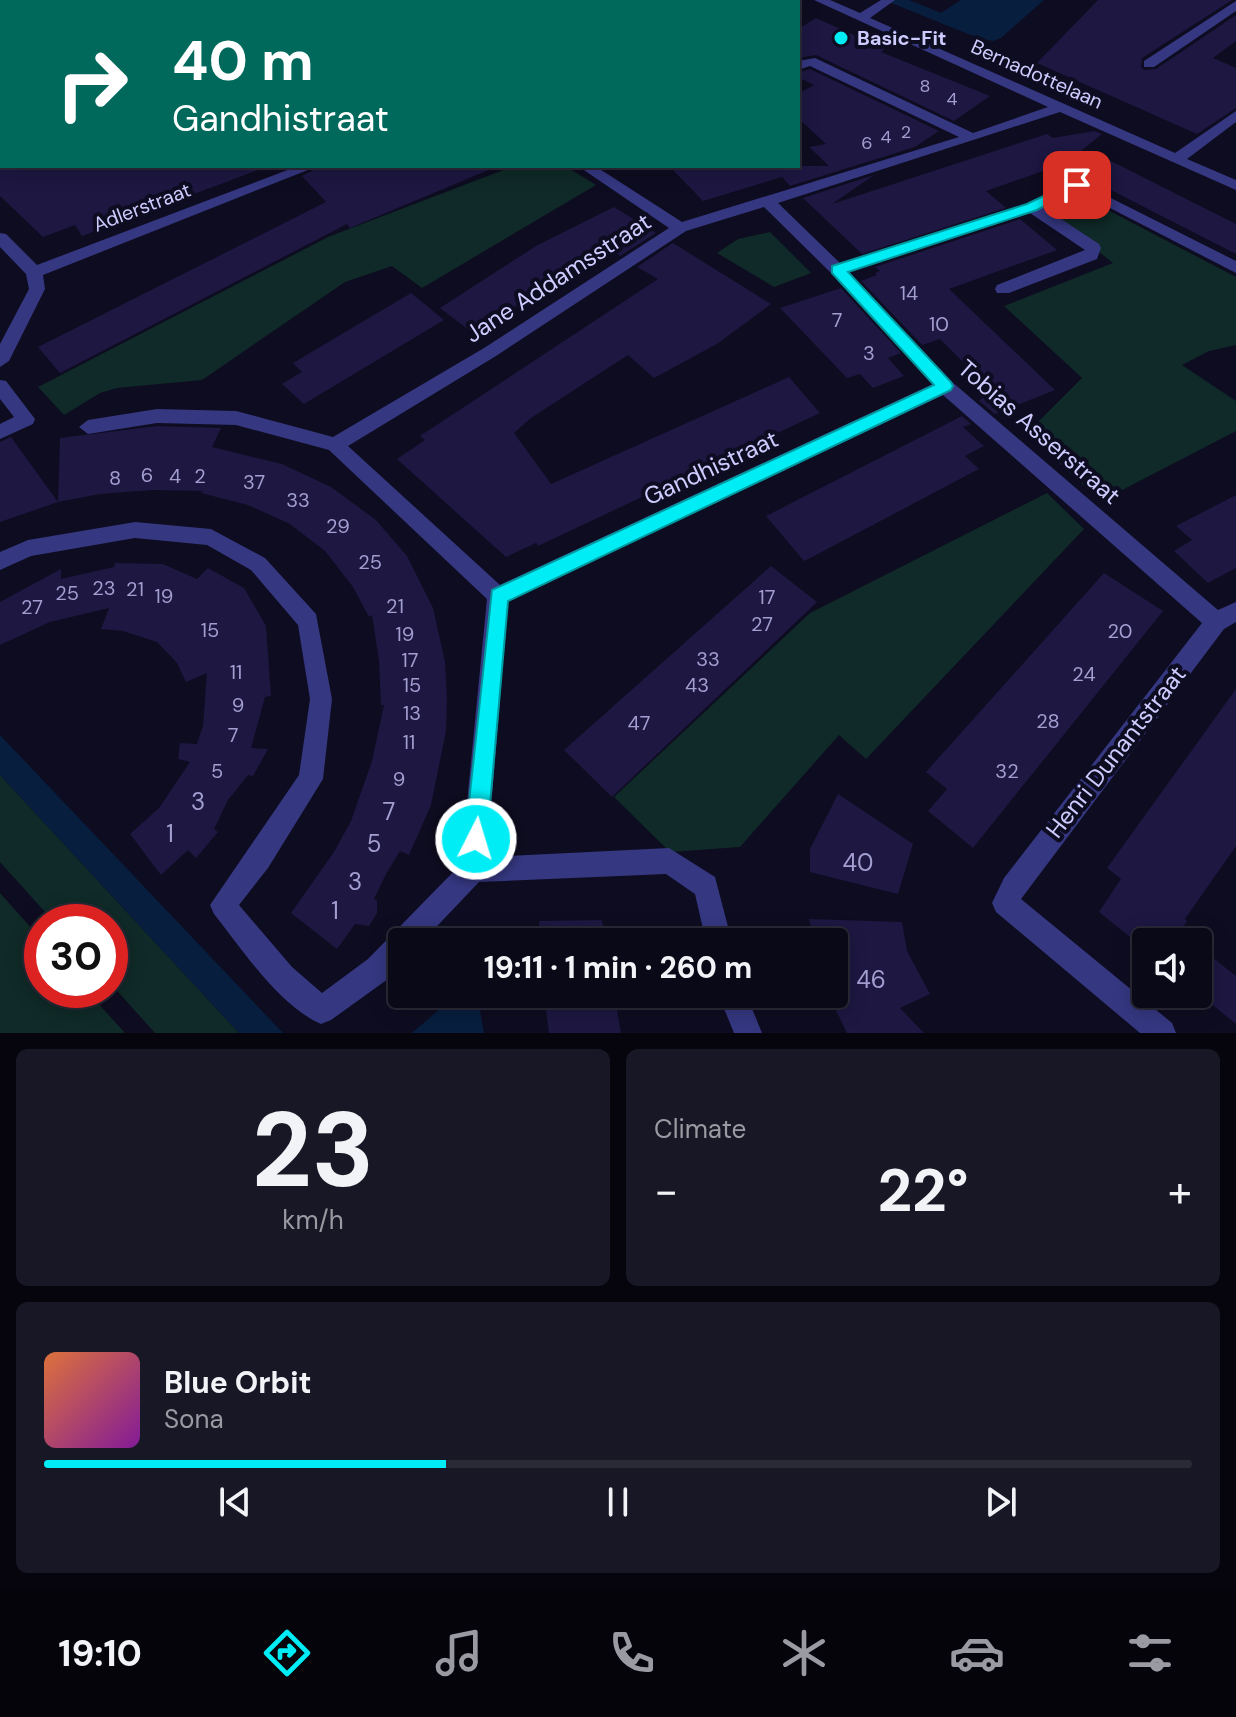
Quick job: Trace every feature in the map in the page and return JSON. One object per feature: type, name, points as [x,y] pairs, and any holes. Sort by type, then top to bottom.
[{"type":"street","name":"Bernadottelaan","points":[[820,0],[1236,186]]},
{"type":"street","points":[[861,18],[889,0]]},
{"type":"street","points":[[1149,64],[1236,5]]},
{"type":"street","points":[[800,65],[810,61],[972,138]]},
{"type":"street","name":"Jane Addamsstraat","points":[[335,445],[490,352],[680,228],[1062,107]]},
{"type":"street","points":[[1177,159],[1236,115]]},
{"type":"street","name":"Adlerstraat","points":[[34,272],[306,168]]},
{"type":"street","points":[[595,168],[680,228]]},
{"type":"street","points":[[838,270],[1032,207],[1077,185],[1236,268]]},
{"type":"street","name":"Tobias Asserstraat","points":[[768,202],[838,270],[945,386],[1226,617]]},
{"type":"street","points":[[1003,289],[1091,255],[1093,248],[1032,207]]},
{"type":"street","points":[[0,238],[34,272],[37,289],[0,361]]},
{"type":"street","points":[[0,386],[26,419],[0,432]]},
{"type":"street","name":"Gandhistraat","points":[[498,596],[945,386]]},
{"type":"street","points":[[88,427],[157,416],[236,418],[335,445],[498,596],[473,870],[417,928]]},
{"type":"street","points":[[0,561],[28,548],[135,530],[211,537],[258,564],[308,621],[321,699],[311,779],[259,859],[223,905],[282,977],[321,1010],[388,959]]},
{"type":"street","name":"Henri Dunantstraat","points":[[1162,1033],[1005,903],[1013,887],[1226,617]]},
{"type":"street","points":[[473,870],[669,861],[706,886],[717,928]]},
{"type":"street","points":[[738,1008],[748,1033]]},
{"type":"green space","points":[[509,168],[568,168],[596,185],[422,288],[392,266],[345,282],[202,380],[117,388],[100,393],[64,415],[38,387],[328,237]]},
{"type":"green space","points":[[1083,203],[1102,207],[1236,277],[1236,345],[1209,351],[1182,365],[1236,401],[1236,431],[1101,501],[1026,434],[1082,378],[1004,306],[1113,263],[1054,217],[1061,209]]},
{"type":"green space","points":[[770,232],[811,273],[774,287],[717,253],[738,239]]},
{"type":"green space","points":[[1047,493],[1084,529],[866,759],[839,735],[740,847],[670,852],[614,797],[810,613]]},
{"type":"green space","points":[[0,775],[120,904],[38,904],[0,862]]},
{"type":"green space","points":[[0,893],[24,920],[24,1008],[102,1008],[125,1033],[0,1033]]},
{"type":"green space","points":[[128,913],[239,1033],[155,1033],[128,1003]]},
{"type":"water","points":[[884,0],[909,0],[941,13],[961,0],[1044,0],[1001,38],[993,41],[978,38]]},
{"type":"water","points":[[0,735],[283,1033],[239,1033],[128,913],[128,904],[120,904],[0,775]]},
{"type":"water","points":[[441,1008],[480,1008],[484,1033],[412,1033]]},
{"type":"building","points":[[1098,0],[1232,0],[1142,58],[1141,67],[1144,70],[1156,69],[1236,15],[1236,41],[1213,58],[1236,68],[1236,108],[1197,134],[1037,63]]},
{"type":"building","points":[[816,18],[885,49],[881,52],[990,96],[954,121],[816,55],[800,58],[800,28]]},
{"type":"building","points":[[810,69],[939,131],[915,147],[790,186],[782,177],[703,201],[671,168],[829,166],[809,147],[826,144],[800,120],[800,93],[814,85],[800,78],[800,72]]},
{"type":"building","points":[[1094,131],[1102,134],[1081,151],[1092,165],[1097,154],[1236,224],[1236,254],[1062,165],[1052,172],[1046,170],[986,191],[1006,208],[862,254],[803,198],[874,175],[832,204],[1047,134],[1053,138]]},
{"type":"building","points":[[0,168],[261,169],[82,236],[75,225],[43,237],[0,196]]},
{"type":"building","points":[[317,168],[493,168],[350,228],[347,224],[60,373],[38,347],[326,202],[302,176]]},
{"type":"building","points":[[614,207],[656,233],[620,256],[610,249],[473,333],[440,308],[536,246]]},
{"type":"building","points":[[1020,219],[1057,250],[949,289],[1055,390],[995,414],[979,401],[991,390],[940,339],[922,345],[861,281],[877,275],[875,273],[880,271],[875,267]]},
{"type":"building","points":[[673,243],[771,304],[717,344],[654,378],[628,355],[531,418],[514,433],[551,484],[789,377],[820,413],[538,546],[536,543],[506,557],[397,459],[425,440],[420,436],[658,279],[637,267]]},
{"type":"building","points":[[841,288],[901,353],[888,358],[904,376],[873,388],[860,374],[847,378],[780,308]]},
{"type":"building","points":[[411,293],[444,320],[304,404],[282,384],[302,372],[293,363]]},
{"type":"building","points":[[962,416],[971,424],[963,427],[984,446],[965,456],[979,469],[814,556],[804,561],[766,516]]},
{"type":"building","points":[[157,426],[221,428],[212,447],[282,464],[331,487],[376,520],[407,556],[433,608],[445,662],[447,698],[446,731],[431,805],[409,855],[400,851],[386,874],[374,899],[377,901],[377,913],[369,926],[355,924],[337,949],[291,913],[334,852],[351,821],[372,761],[384,705],[381,705],[372,615],[369,617],[353,587],[325,551],[290,524],[248,505],[201,493],[203,491],[152,490],[100,494],[58,502],[60,438]]},
{"type":"building","points":[[11,437],[58,502],[0,522],[0,442]]},
{"type":"building","points":[[1236,495],[1236,568],[1208,583],[1174,551],[1192,540],[1176,526]]},
{"type":"building","points":[[115,563],[163,564],[197,579],[208,568],[244,588],[266,626],[271,696],[265,697],[251,748],[268,749],[253,776],[248,775],[228,800],[214,829],[218,832],[196,858],[188,850],[161,875],[130,834],[159,808],[190,762],[178,759],[180,743],[197,744],[203,726],[207,673],[186,682],[177,663],[157,642],[123,631],[101,629],[109,608],[50,622],[0,645],[0,602],[61,569],[61,579],[114,567]]},
{"type":"building","points":[[771,566],[817,602],[612,797],[564,750]]},
{"type":"building","points":[[1104,573],[1163,611],[973,848],[928,811],[947,789],[926,772]]},
{"type":"building","points":[[1236,689],[1236,846],[1185,919],[1187,921],[1183,928],[1132,928],[1132,939],[1099,912],[1121,879],[1107,868]]},
{"type":"building","points":[[838,794],[913,844],[898,894],[810,872],[810,849]]},
{"type":"building","points":[[809,919],[902,922],[907,951],[930,994],[900,1008],[924,1033],[847,1033],[835,1008],[848,1008],[848,928],[811,928]]},
{"type":"building","points":[[602,920],[603,928],[539,928],[539,921]]},
{"type":"building","points":[[1212,957],[1236,976],[1236,1024],[1212,1004]]},
{"type":"building","points":[[546,1008],[617,1008],[621,1033],[549,1033]]},
{"type":"place","name":"Basic-Fit","points":[[841,38]]},
{"type":"route","points":[[476,839],[498,596],[945,386],[838,270],[1032,207],[1077,185]]}]
